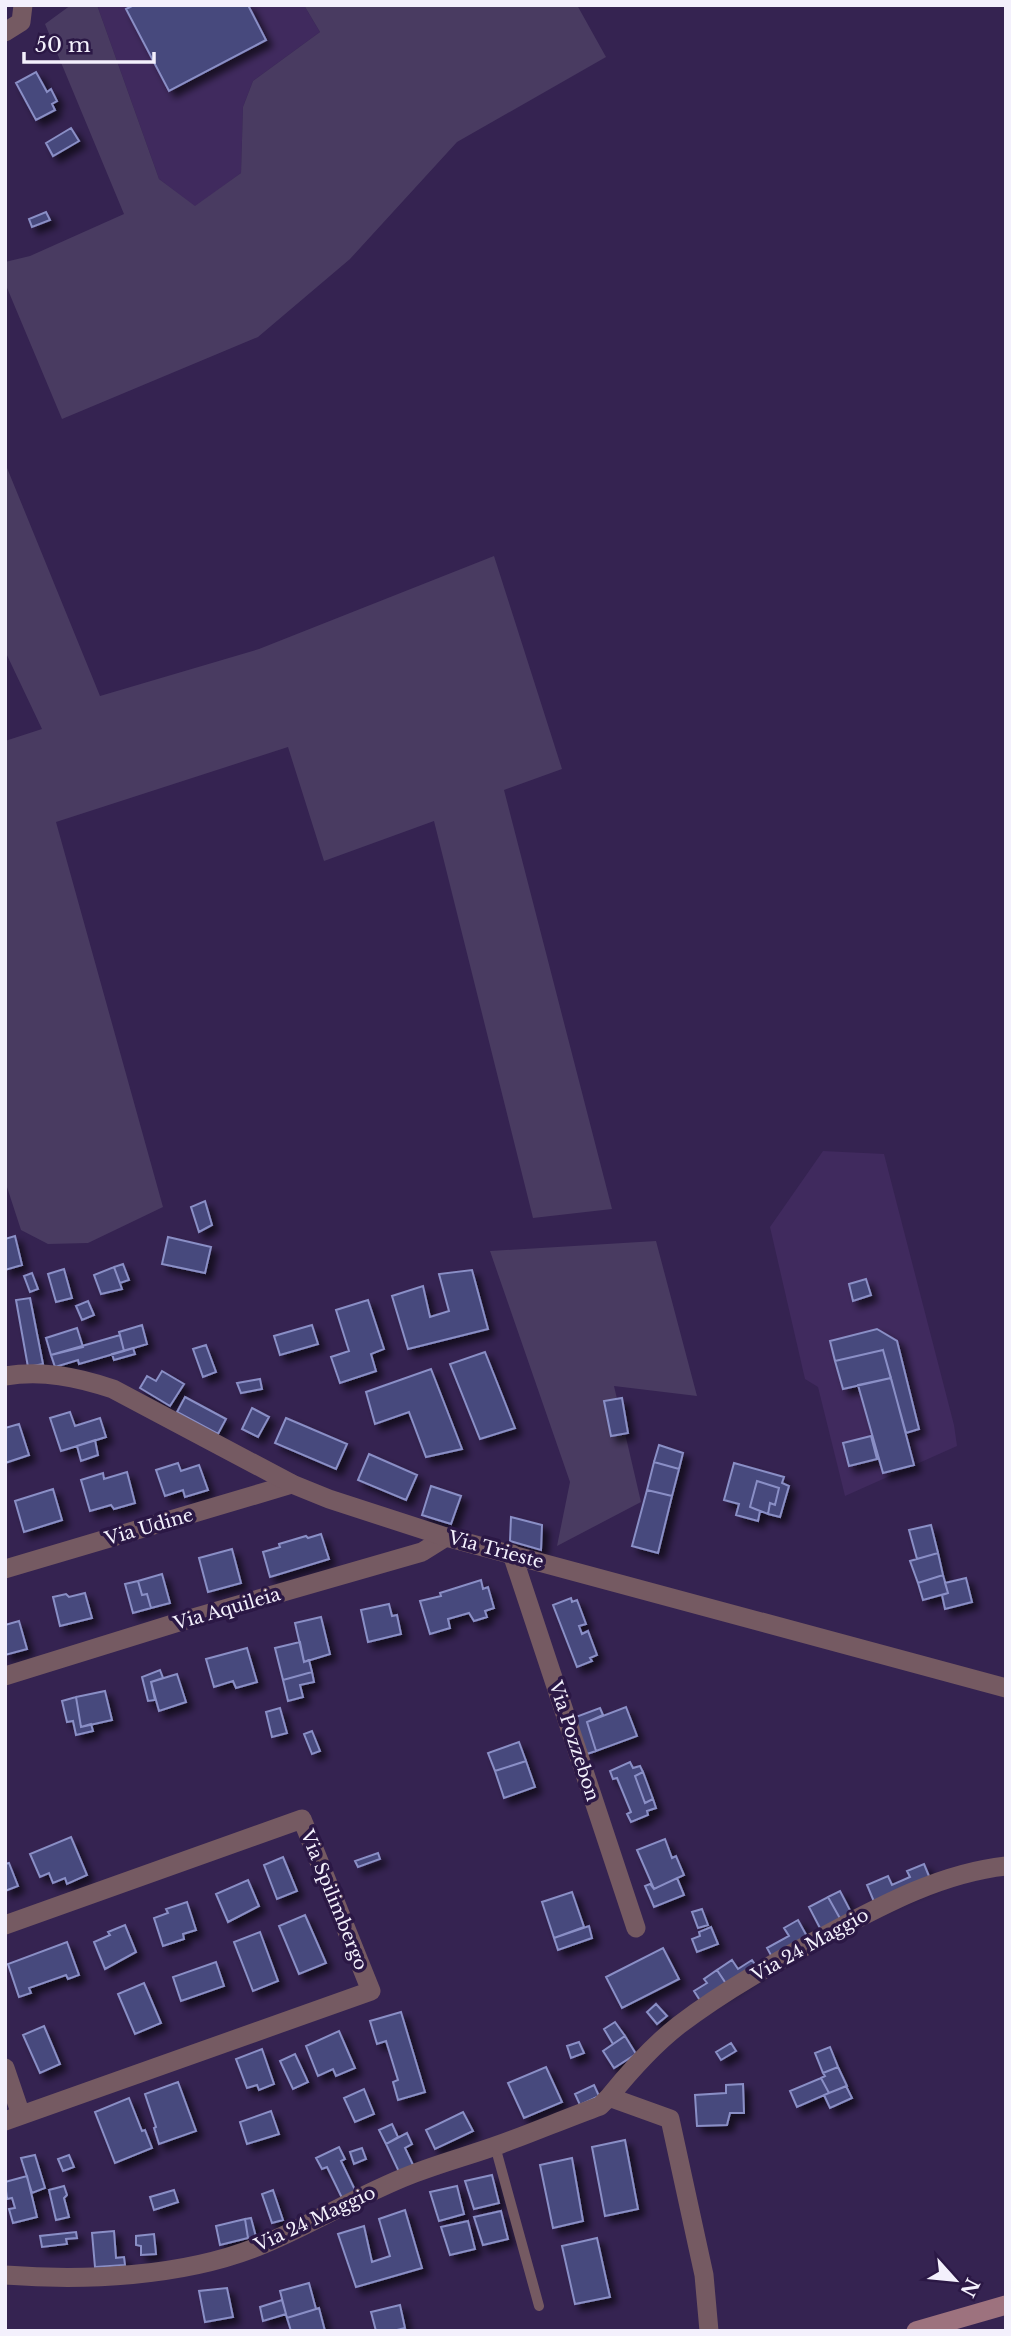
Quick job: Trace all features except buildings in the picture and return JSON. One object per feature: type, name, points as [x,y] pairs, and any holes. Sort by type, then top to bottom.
[{"type":"main road","points":[[916,2331],[1006,2305]]},
{"type":"street","points":[[5,32],[21,22],[23,5]]},
{"type":"street","name":"Via Trieste","points":[[5,1376],[22,1373],[57,1374],[84,1379],[113,1389],[292,1484],[329,1499],[446,1537],[1006,1688]]},
{"type":"street","name":"Via Udine","points":[[5,1569],[292,1484]]},
{"type":"street","name":"Via Aquileia","points":[[5,1676],[179,1622],[422,1552],[446,1537]]},
{"type":"street","name":"Via Pozzebon","points":[[512,1555],[636,1928]]},
{"type":"street","name":"Via Spilimbergo","points":[[5,1924],[302,1819],[371,1991],[13,2118]]},
{"type":"street","name":"Via 24 Maggio","points":[[5,2275],[51,2278],[142,2273],[217,2259],[255,2248],[411,2175],[600,2106],[640,2060],[679,2025],[767,1966],[886,1903],[950,1878],[1006,1866]]},
{"type":"street","points":[[5,2068],[13,2118]]},
{"type":"street","points":[[609,2098],[670,2119],[704,2275],[709,2331]]},
{"type":"lane","points":[[495,2146],[539,2305]]},
{"type":"shaded area","points":[[71,5],[97,5],[159,179],[195,206],[241,173],[243,107],[253,81],[320,32],[304,5],[577,5],[606,57],[457,142],[350,259],[258,337],[62,419],[5,283],[5,262],[30,256],[124,214],[45,24]]},
{"type":"shaded area","points":[[97,5],[304,5],[320,32],[253,81],[243,107],[241,173],[195,207],[159,179]]},
{"type":"shaded area","points":[[5,463],[100,696],[259,649],[494,556],[562,769],[504,790],[612,1209],[533,1218],[434,821],[324,861],[288,747],[56,822],[163,1207],[88,1243],[48,1244],[21,1230],[5,1181],[5,741],[42,729],[5,651]]},
{"type":"shaded area","points":[[823,1151],[884,1154],[954,1425],[957,1446],[845,1496],[818,1387],[805,1379],[770,1227]]},
{"type":"shaded area","points":[[656,1241],[697,1396],[614,1386],[641,1502],[557,1546],[570,1482],[490,1251]]}]
